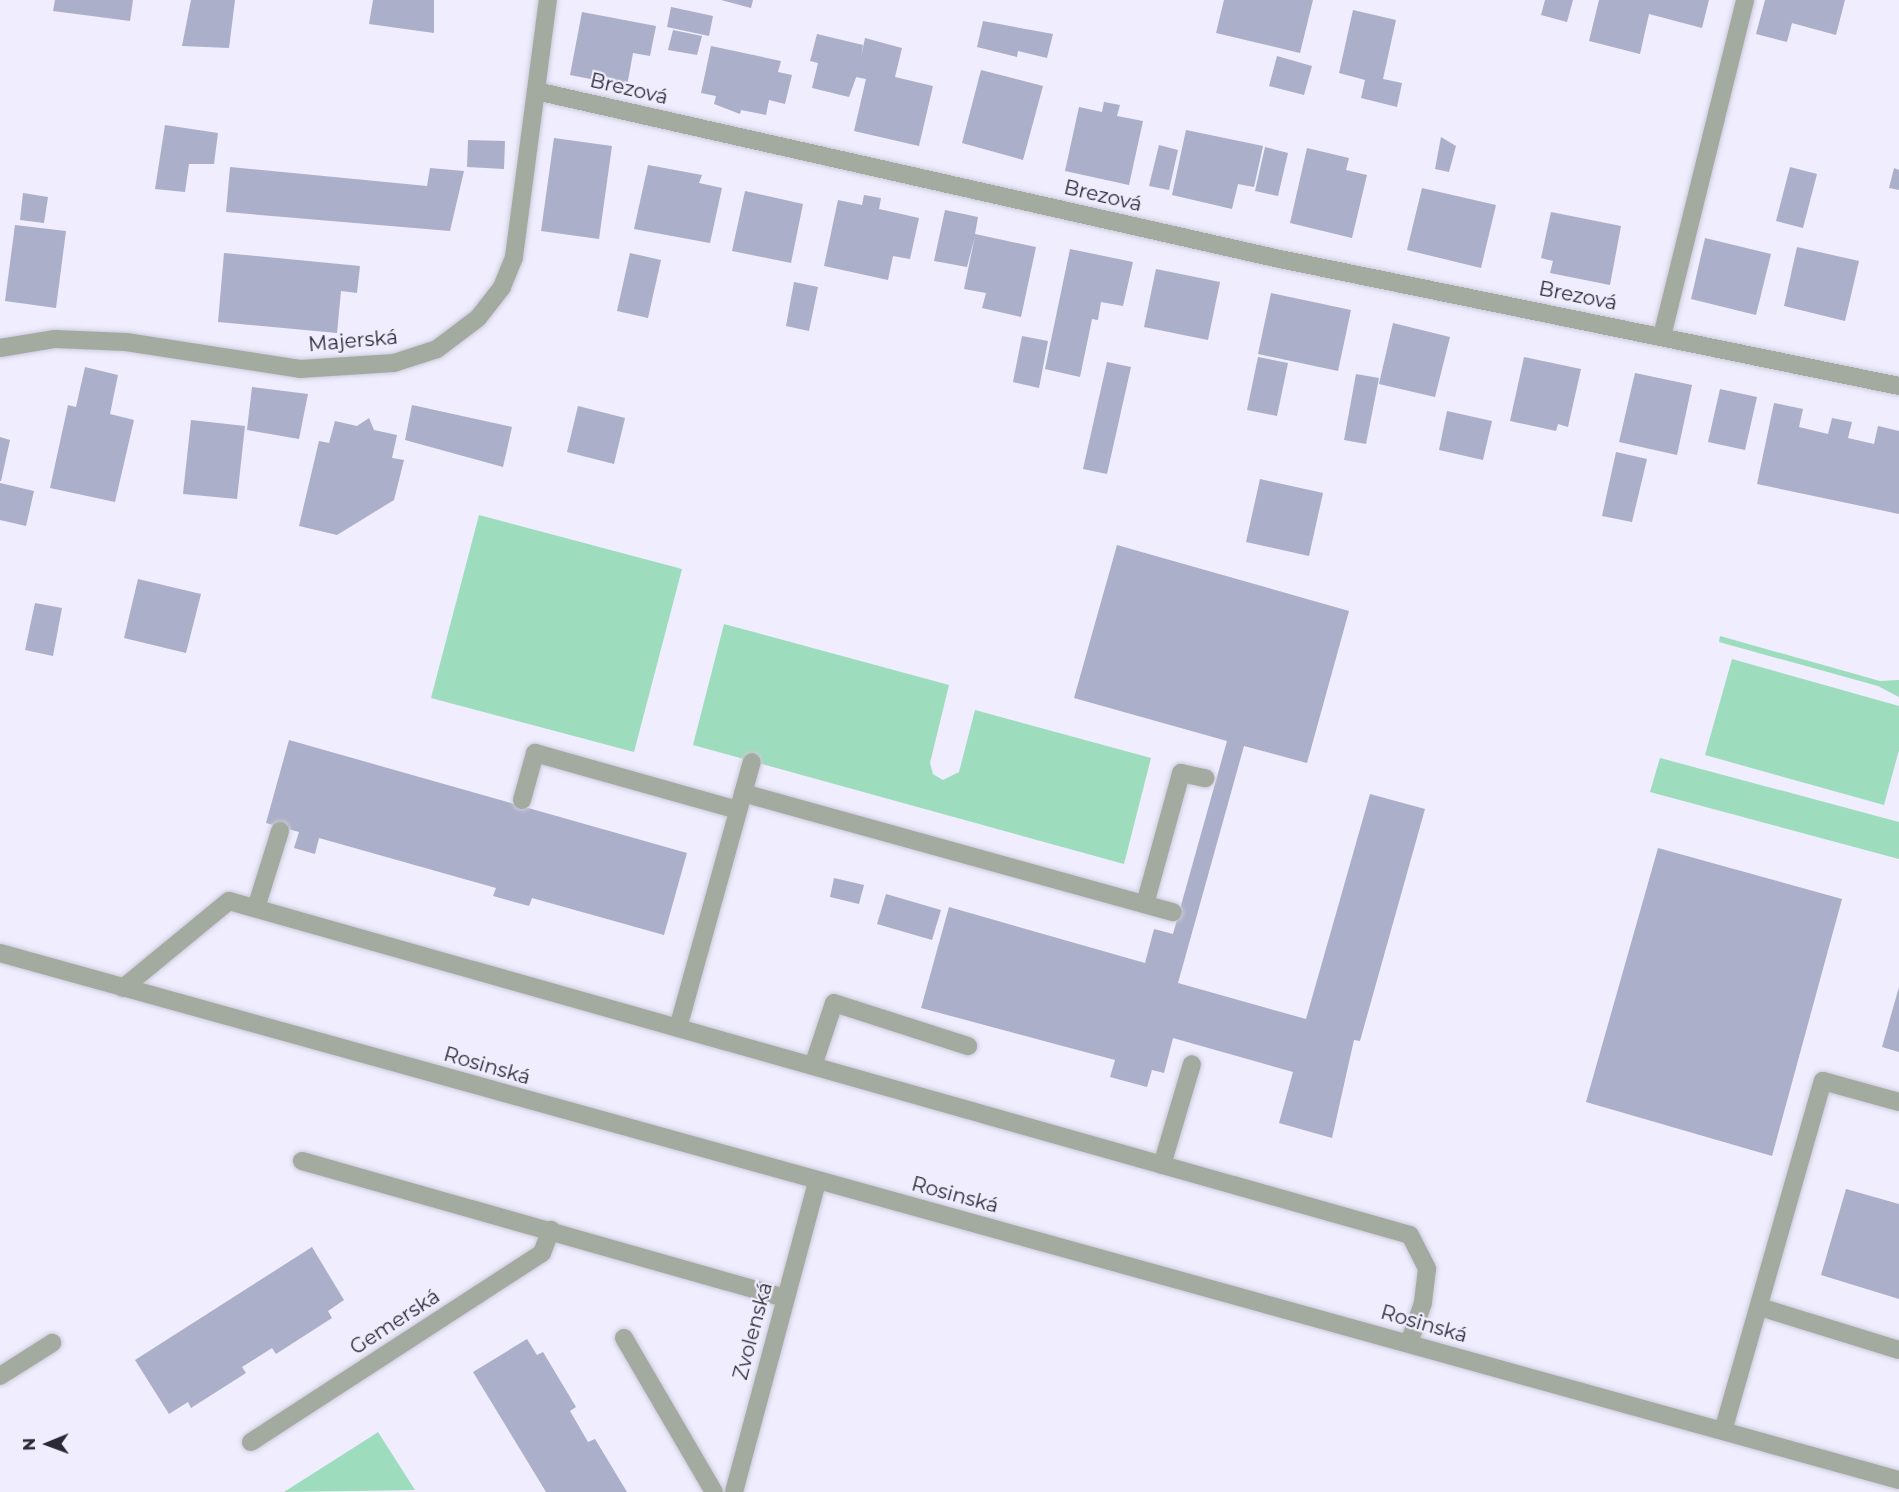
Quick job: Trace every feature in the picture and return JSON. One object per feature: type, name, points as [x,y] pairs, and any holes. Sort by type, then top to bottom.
[{"type":"street","name":"Majerská","points":[[0,348],[55,339],[126,342],[300,369],[394,363],[437,349],[478,318],[502,287],[514,257],[548,0]]},
{"type":"street","points":[[1662,336],[1745,0]]},
{"type":"street","name":"Brezová","points":[[536,91],[1275,258],[1899,386]]},
{"type":"street","points":[[522,800],[535,753],[741,801],[1173,912]]},
{"type":"street","points":[[678,1028],[752,762]]},
{"type":"street","points":[[1145,904],[1181,773],[1205,778]]},
{"type":"street","points":[[256,908],[280,831]]},
{"type":"street","points":[[123,988],[228,901],[256,908],[1410,1235],[1427,1269],[1409,1343]]},
{"type":"street","name":"Rosinská","points":[[0,953],[817,1182],[1409,1343],[1899,1480]]},
{"type":"street","points":[[813,1066],[834,1003],[968,1046]]},
{"type":"street","points":[[1162,1165],[1192,1064]]},
{"type":"street","points":[[1723,1431],[1823,1081],[1899,1102]]},
{"type":"street","points":[[302,1161],[785,1298]]},
{"type":"street","name":"Zvolenská","points":[[734,1492],[817,1182]]},
{"type":"street","name":"Gemerská","points":[[251,1442],[542,1253],[551,1230]]},
{"type":"street","points":[[1760,1307],[1899,1350]]},
{"type":"street","points":[[624,1338],[714,1492]]},
{"type":"street","points":[[0,1376],[52,1343]]},
{"type":"green space","points":[[479,515],[682,569],[634,752],[431,698]]},
{"type":"green space","points":[[724,624],[949,685],[930,763],[933,774],[943,780],[959,772],[975,710],[1151,758],[1124,864],[693,745]]},
{"type":"green space","points":[[1720,636],[1880,681],[1899,680],[1899,697],[1878,686],[1719,642]]},
{"type":"green space","points":[[1732,659],[1899,706],[1899,750],[1884,805],[1705,755]]},
{"type":"green space","points":[[1660,758],[1899,822],[1899,859],[1650,792]]},
{"type":"green space","points":[[378,1432],[415,1490],[284,1492],[372,1436]]},
{"type":"building","points":[[55,0],[133,0],[130,21],[53,11]]},
{"type":"building","points":[[191,0],[235,0],[229,48],[182,46]]},
{"type":"building","points":[[373,0],[434,0],[434,33],[369,24]]},
{"type":"building","points":[[721,0],[753,0],[751,8]]},
{"type":"building","points":[[1224,0],[1313,0],[1300,53],[1216,33]]},
{"type":"building","points":[[1545,0],[1573,0],[1567,22],[1541,15]]},
{"type":"building","points":[[1599,0],[1709,0],[1702,28],[1649,14],[1640,54],[1589,41]]},
{"type":"building","points":[[1765,0],[1845,0],[1836,35],[1792,23],[1787,42],[1756,34]]},
{"type":"building","points":[[671,7],[713,16],[709,36],[667,27]]},
{"type":"building","points":[[1353,10],[1396,20],[1383,79],[1402,83],[1397,107],[1361,98],[1365,80],[1339,73]]},
{"type":"building","points":[[582,12],[656,26],[650,56],[633,53],[627,86],[570,75]]},
{"type":"building","points":[[983,21],[1053,34],[1047,58],[1018,51],[1017,57],[977,47]]},
{"type":"building","points":[[673,30],[702,36],[697,55],[668,50]]},
{"type":"building","points":[[817,34],[863,45],[861,57],[865,38],[902,48],[895,77],[933,86],[919,146],[854,131],[866,79],[856,77],[849,97],[812,88],[818,63],[810,61]]},
{"type":"building","points":[[711,46],[781,61],[778,72],[792,75],[785,104],[769,100],[766,115],[741,110],[740,114],[714,104],[716,96],[701,93]]},
{"type":"building","points":[[1277,56],[1312,66],[1304,95],[1269,86]]},
{"type":"building","points":[[981,70],[1043,86],[1023,160],[962,143]]},
{"type":"building","points":[[1104,102],[1120,105],[1117,116],[1143,121],[1129,185],[1065,171],[1079,107],[1102,112]]},
{"type":"building","points":[[165,125],[218,133],[214,164],[189,164],[185,192],[155,189]]},
{"type":"building","points":[[1186,130],[1263,146],[1254,187],[1238,184],[1232,209],[1172,195]]},
{"type":"building","points":[[1441,137],[1456,146],[1449,172],[1435,169]]},
{"type":"building","points":[[554,138],[612,146],[599,239],[541,231]]},
{"type":"building","points":[[468,140],[505,141],[504,169],[467,167]]},
{"type":"building","points":[[1159,145],[1178,150],[1169,190],[1149,186]]},
{"type":"building","points":[[1265,147],[1288,153],[1278,196],[1255,191]]},
{"type":"building","points":[[1307,148],[1349,158],[1346,170],[1367,175],[1352,238],[1290,223]]},
{"type":"building","points":[[648,165],[702,175],[699,183],[722,188],[710,243],[634,229]]},
{"type":"building","points":[[230,167],[427,186],[430,168],[464,171],[450,231],[226,212]]},
{"type":"building","points":[[1790,167],[1817,174],[1803,228],[1776,221]]},
{"type":"building","points":[[1894,168],[1899,170],[1899,190],[1889,188]]},
{"type":"building","points":[[1422,188],[1496,205],[1481,268],[1407,250]]},
{"type":"building","points":[[745,191],[803,204],[791,263],[732,251]]},
{"type":"building","points":[[23,193],[48,197],[44,223],[20,220]]},
{"type":"building","points":[[864,195],[881,198],[879,209],[919,218],[910,259],[893,256],[888,280],[824,266],[838,200],[862,205]]},
{"type":"building","points":[[945,210],[978,217],[975,234],[1036,247],[1021,317],[982,308],[986,293],[964,289],[975,236],[967,267],[934,261]]},
{"type":"building","points":[[1551,212],[1621,226],[1610,285],[1550,273],[1553,261],[1541,258]]},
{"type":"building","points":[[15,225],[66,231],[56,308],[5,301]]},
{"type":"building","points":[[1705,238],[1771,254],[1756,315],[1691,299]]},
{"type":"building","points":[[1797,247],[1859,261],[1845,321],[1784,306]]},
{"type":"building","points":[[1070,249],[1133,262],[1123,306],[1101,302],[1098,320],[1092,319],[1080,377],[1045,369]]},
{"type":"building","points":[[224,253],[360,266],[357,293],[341,291],[337,333],[218,322]]},
{"type":"building","points":[[630,253],[661,260],[648,318],[617,311]]},
{"type":"building","points":[[1156,269],[1220,282],[1208,340],[1144,327]]},
{"type":"building","points":[[794,282],[818,287],[809,331],[786,326]]},
{"type":"building","points":[[1271,293],[1351,310],[1338,371],[1258,354]]},
{"type":"building","points":[[1393,323],[1450,337],[1435,397],[1379,384]]},
{"type":"building","points":[[1022,336],[1048,341],[1039,388],[1013,382]]},
{"type":"building","points":[[1258,357],[1288,363],[1277,416],[1247,410]]},
{"type":"building","points":[[1524,357],[1581,369],[1568,427],[1558,424],[1556,431],[1510,421]]},
{"type":"building","points":[[1107,362],[1131,367],[1107,474],[1083,469]]},
{"type":"building","points":[[85,367],[118,375],[110,414],[134,420],[115,502],[50,488],[68,405],[76,407]]},
{"type":"building","points":[[1635,373],[1692,385],[1677,455],[1619,442]]},
{"type":"building","points":[[1356,374],[1379,378],[1366,444],[1344,440]]},
{"type":"building","points":[[252,387],[308,394],[299,439],[247,430]]},
{"type":"building","points":[[1720,389],[1757,397],[1745,450],[1708,442]]},
{"type":"building","points":[[1774,403],[1803,409],[1799,427],[1828,434],[1832,418],[1852,422],[1848,438],[1874,444],[1878,426],[1899,431],[1899,514],[1757,484]]},
{"type":"building","points":[[412,405],[512,427],[503,467],[405,440]]},
{"type":"building","points":[[578,406],[625,418],[614,464],[567,452]]},
{"type":"building","points":[[1447,411],[1492,421],[1483,460],[1439,450]]},
{"type":"building","points":[[369,418],[374,430],[397,435],[392,458],[404,460],[394,500],[337,535],[299,526],[319,441],[329,443],[335,421],[357,426]]},
{"type":"building","points":[[191,420],[245,426],[237,499],[183,494]]},
{"type":"building","points":[[0,437],[10,440],[1,481],[0,481]]},
{"type":"building","points":[[1616,452],[1647,459],[1632,522],[1602,516]]},
{"type":"building","points":[[1260,479],[1323,493],[1309,556],[1246,542]]},
{"type":"building","points":[[0,483],[34,491],[26,526],[0,520]]},
{"type":"building","points":[[1117,545],[1349,611],[1307,763],[1244,746],[1178,983],[1306,1019],[1370,794],[1425,809],[1360,1041],[1354,1040],[1332,1138],[1279,1123],[1293,1072],[1173,1038],[1164,1073],[1152,1070],[1147,1087],[1110,1077],[1115,1060],[921,1008],[949,907],[1145,963],[1154,929],[1173,934],[1227,741],[1074,698]]},
{"type":"building","points":[[138,579],[201,594],[186,653],[124,638]]},
{"type":"building","points":[[35,603],[62,608],[53,656],[25,650]]},
{"type":"building","points":[[289,740],[687,853],[664,935],[532,898],[529,906],[493,896],[496,888],[319,838],[315,854],[294,848],[299,832],[266,823]]},
{"type":"building","points":[[1658,848],[1842,899],[1772,1156],[1586,1102]]},
{"type":"building","points":[[834,878],[864,885],[859,904],[830,897]]},
{"type":"building","points":[[886,894],[941,910],[932,940],[877,924]]},
{"type":"building","points":[[1899,987],[1899,1052],[1882,1047]]},
{"type":"building","points":[[1846,1189],[1899,1204],[1899,1299],[1821,1275]]},
{"type":"building","points":[[312,1247],[344,1300],[328,1311],[332,1318],[276,1354],[272,1348],[242,1367],[246,1373],[191,1408],[188,1402],[169,1414],[135,1360]]},
{"type":"building","points":[[527,1339],[537,1355],[543,1352],[576,1407],[570,1411],[588,1442],[595,1439],[627,1492],[546,1492],[473,1372]]}]
